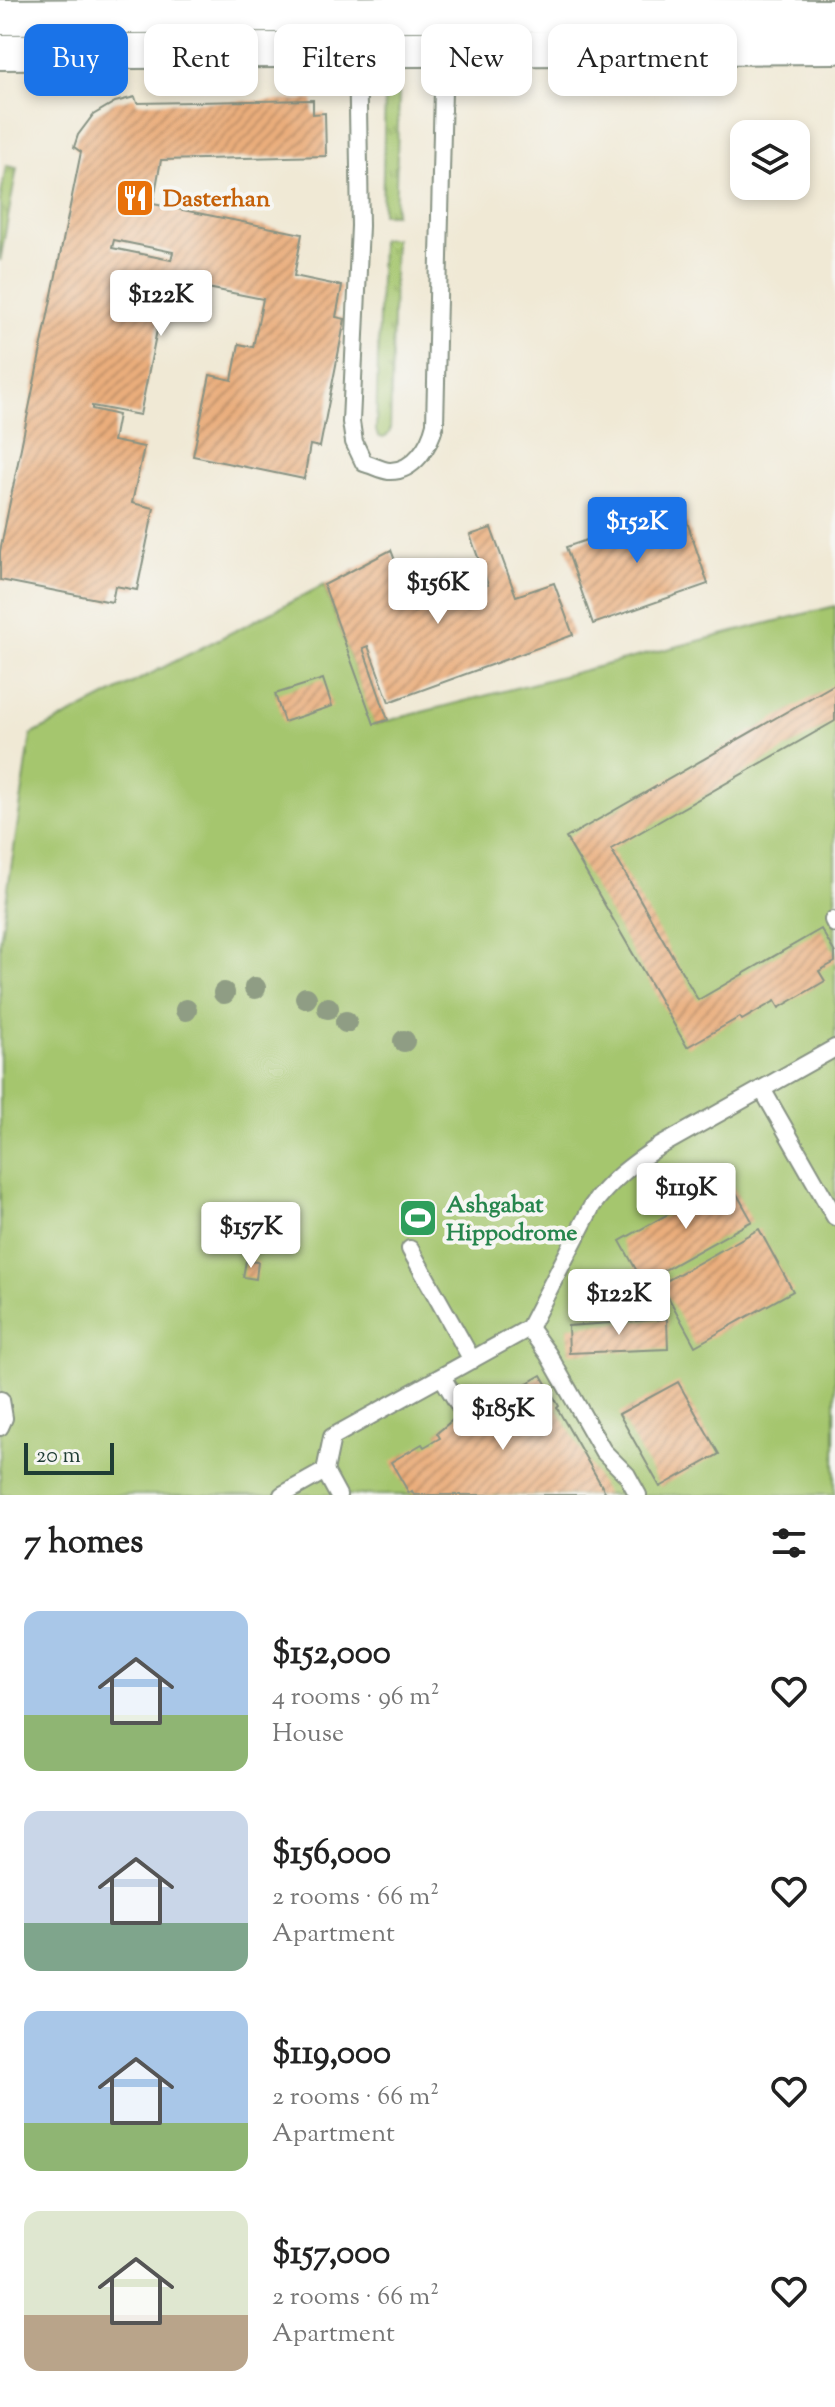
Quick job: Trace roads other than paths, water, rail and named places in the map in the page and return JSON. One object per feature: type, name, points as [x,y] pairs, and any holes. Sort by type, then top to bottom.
[{"type":"street","points":[[414,7],[406,48],[421,48]]},
{"type":"street","points":[[0,17],[414,7],[835,17]]},
{"type":"street","points":[[532,48],[835,46]]},
{"type":"street","points":[[0,52],[274,50]]},
{"type":"lane","points":[[358,96],[360,226],[351,422],[354,442],[364,463],[391,471],[416,461],[431,442],[435,424],[443,96]]},
{"type":"lane","points":[[338,1495],[325,1471],[332,1437],[529,1328],[592,1206],[628,1167],[835,1048]]},
{"type":"lane","points":[[762,1089],[835,1217]]},
{"type":"lane","points":[[410,1249],[472,1360]]},
{"type":"lane","points":[[529,1328],[548,1354],[603,1451],[627,1475],[638,1495]]},
{"type":"lane","points":[[442,1377],[462,1410]]},
{"type":"lane","points":[[0,1427],[4,1418],[1,1400]]},
{"type":"lane","points":[[282,1495],[325,1471]]},
{"type":"place","name":"Dasterhan","points":[[135,198]]},
{"type":"place","name":"Ashgabat Hippodrome","points":[[418,1218]]}]
